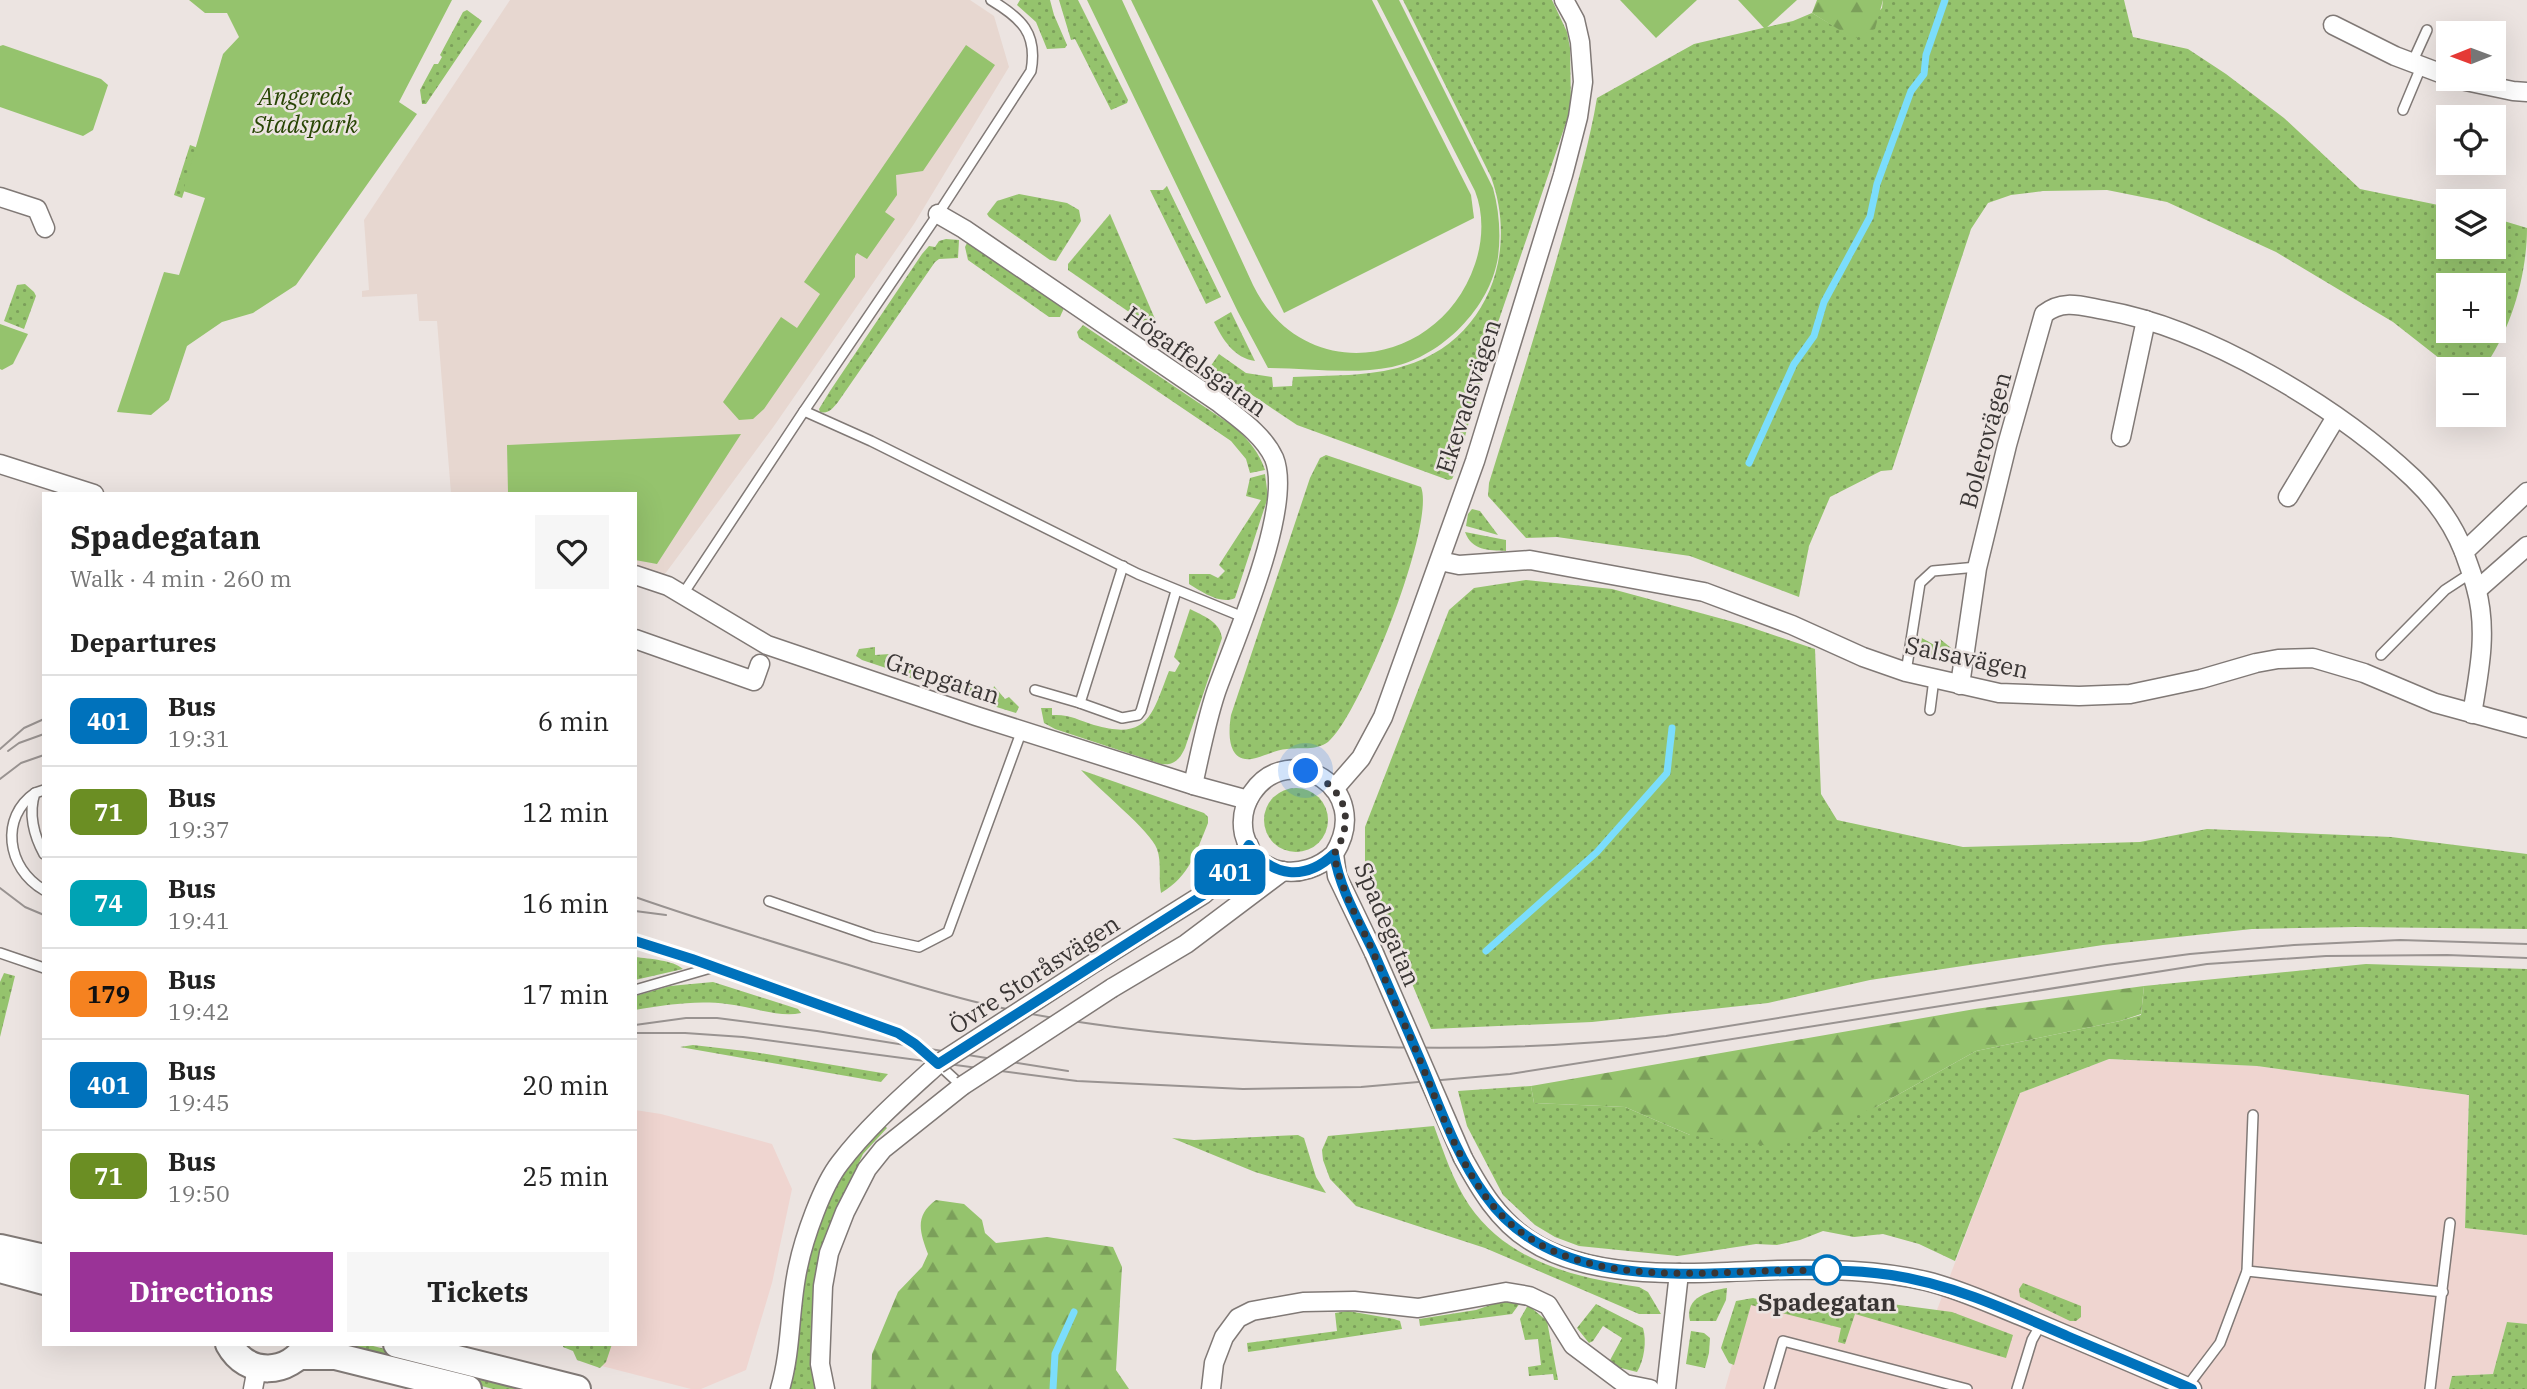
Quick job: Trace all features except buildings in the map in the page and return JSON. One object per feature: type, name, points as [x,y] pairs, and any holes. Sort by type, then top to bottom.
[{"type":"street","name":"Ekevadsvägen","points":[[1335,789],[1361,758],[1383,717],[1440,561],[1483,435],[1578,117],[1583,82],[1580,42],[1575,20],[1564,0]]},
{"type":"street","points":[[2333,26],[2436,72]]},
{"type":"street","points":[[2506,90],[2527,92]]},
{"type":"street","points":[[0,197],[37,209],[45,228]]},
{"type":"street","name":"Högaffelsgatan","points":[[938,214],[1218,402],[1257,434],[1274,460],[1278,476],[1277,507],[1243,617],[1215,695],[1193,785]]},
{"type":"street","name":"Bolerovägen","points":[[1960,685],[1978,567],[2007,445],[2044,314],[2054,306],[2067,303],[2138,316],[2196,338],[2268,374],[2357,430],[2414,478],[2453,524],[2474,582],[2482,638],[2481,665],[2472,714]]},
{"type":"street","points":[[2121,437],[2146,320]]},
{"type":"street","points":[[2288,497],[2336,417]]},
{"type":"street","points":[[0,464],[88,492]]},
{"type":"street","points":[[2464,552],[2527,492]]},
{"type":"street","points":[[2474,582],[2527,546]]},
{"type":"street","name":"Salsavägen","points":[[1440,561],[1459,565],[1530,560],[1703,592],[1906,672],[1960,685],[2030,696],[2130,694],[2201,679],[2256,663],[2313,658],[2364,673],[2435,703],[2527,728]]},
{"type":"street","name":"Grepgatan","points":[[637,576],[683,594],[767,645],[1022,730],[1248,800]]},
{"type":"street","points":[[637,640],[754,681],[760,664]]},
{"type":"street","points":[[825,1389],[820,1364],[823,1286],[829,1253],[867,1169],[883,1149],[962,1086],[1112,988],[1186,944],[1283,871],[1263,862],[1249,845],[1243,823],[1248,800],[1257,785],[1271,775],[1288,770],[1306,771],[1321,777],[1335,789]]},
{"type":"street","name":"Spadegatan","points":[[1283,871],[1297,873],[1311,870],[1324,864],[1334,854],[1341,842],[1346,822],[1342,801],[1335,789]]},
{"type":"street","name":"Övre Storåsvägen","points":[[780,1389],[786,1370],[798,1268],[811,1220],[838,1165],[871,1126],[938,1064],[1205,894],[1233,869],[1249,845]]},
{"type":"street","name":"Spadegatan","points":[[1334,854],[1338,876],[1462,1158],[1497,1211],[1529,1240],[1554,1253],[1598,1266],[1679,1273],[1780,1270],[1889,1274],[1929,1282],[2041,1324],[2188,1388]]},
{"type":"street","points":[[0,1248],[42,1258]]},
{"type":"street","points":[[0,1269],[42,1280]]},
{"type":"street","points":[[1666,1389],[1679,1273]]},
{"type":"street","points":[[1211,1389],[1214,1363],[1224,1337],[1238,1318],[1252,1311],[1303,1302],[1354,1301],[1418,1308],[1506,1292],[1529,1296],[1548,1305],[1573,1345],[1625,1384],[1650,1389]]},
{"type":"street","points":[[231,1346],[255,1378],[280,1368],[303,1350],[468,1389]]},
{"type":"street","points":[[405,1346],[577,1389]]},
{"type":"lane","points":[[683,594],[950,197],[1031,71],[1034,56],[1026,27],[1005,8],[991,0]]},
{"type":"lane","points":[[2403,110],[2427,30]]},
{"type":"lane","points":[[804,411],[872,441],[1176,591],[1243,617]]},
{"type":"lane","points":[[1080,703],[1123,566]]},
{"type":"lane","points":[[1906,672],[1920,583],[1933,571],[1978,567]]},
{"type":"lane","points":[[2381,655],[2445,590],[2474,582]]},
{"type":"lane","points":[[1035,690],[1122,718],[1138,715],[1176,591]]},
{"type":"lane","points":[[1930,710],[1934,679]]},
{"type":"lane","points":[[769,901],[874,937],[919,947],[948,932],[1022,730]]},
{"type":"lane","points":[[40,791],[32,813],[38,844],[42,851]]},
{"type":"lane","points":[[40,791],[21,802],[9,829],[9,847],[22,871],[42,888]]},
{"type":"lane","points":[[637,942],[898,1033],[915,1044],[962,1086]]},
{"type":"lane","points":[[0,953],[42,967]]},
{"type":"lane","points":[[637,989],[714,967]]},
{"type":"lane","points":[[2188,1388],[2220,1343],[2247,1271],[2253,1115]]},
{"type":"lane","points":[[2430,1389],[2449,1223]]},
{"type":"lane","points":[[2247,1271],[2443,1292]]},
{"type":"lane","points":[[2017,1389],[2032,1340],[2041,1324]]},
{"type":"lane","points":[[1769,1389],[1783,1341],[1967,1389]]},
{"type":"shaded area","points":[[510,0],[970,0],[994,16],[1009,67],[914,224],[774,426],[662,578],[637,571],[637,492],[451,492],[437,321],[419,321],[417,294],[362,297],[362,291],[369,290],[364,220]]},
{"type":"shaded area","points":[[2109,1059],[2257,1066],[2469,1095],[2465,1227],[2527,1235],[2527,1324],[2507,1322],[2493,1374],[2452,1376],[2449,1389],[1725,1389],[1751,1299],[1773,1305],[1935,1315],[2020,1093]]},
{"type":"shaded area","points":[[637,1110],[661,1114],[772,1144],[792,1189],[772,1283],[746,1370],[701,1389],[691,1389],[598,1365],[569,1346],[637,1346]]},
{"type":"green space","name":"Angereds Stadspark","points":[[189,0],[452,0],[399,102],[417,114],[296,285],[253,313],[222,322],[187,346],[169,400],[151,415],[117,412],[164,272],[179,275],[205,198],[183,191],[223,54],[239,37],[227,13],[205,13]]},
{"type":"green space","points":[[1020,0],[1050,0],[1067,45],[1065,48],[1047,49],[1036,22],[1017,5]]},
{"type":"green space","points":[[1059,0],[1078,0],[1128,100],[1127,103],[1111,110],[1075,39],[1071,40]]},
{"type":"green space","points":[[1087,0],[1122,0],[1253,285],[1275,318],[1304,340],[1336,351],[1370,352],[1403,344],[1433,326],[1457,299],[1475,264],[1481,237],[1480,209],[1475,191],[1377,0],[1399,0],[1495,196],[1499,231],[1498,257],[1485,294],[1461,327],[1429,352],[1392,367],[1346,371],[1268,368],[1238,312]]},
{"type":"green space","points":[[1131,0],[1372,0],[1471,195],[1474,218],[1284,313]]},
{"type":"green space","points":[[1403,0],[1552,0],[1567,32],[1570,48],[1571,108],[1489,349],[1455,473],[1452,479],[1448,480],[1297,425],[1210,367],[1219,354],[1246,373],[1272,377],[1273,387],[1292,386],[1293,377],[1391,370],[1433,354],[1457,337],[1475,316],[1489,291],[1498,264],[1501,236],[1499,206],[1491,177]]},
{"type":"green space","points":[[1620,0],[1697,0],[1656,38]]},
{"type":"green space","points":[[1738,0],[1797,0],[1765,29]]},
{"type":"green space","points":[[1817,0],[1883,0],[1875,29],[1854,39],[1812,13]]},
{"type":"green space","points":[[1883,0],[2124,0],[2133,37],[2188,49],[2226,74],[2284,118],[2360,189],[2436,205],[2436,259],[2506,259],[2506,222],[2527,228],[2524,265],[2516,302],[2506,328],[2506,273],[2436,273],[2436,343],[2499,343],[2491,357],[2438,357],[2393,322],[2276,252],[2167,202],[2107,190],[2043,191],[2011,195],[1988,203],[1971,229],[1892,470],[1881,471],[1830,497],[1809,546],[1799,597],[1690,556],[1557,537],[1526,538],[1488,496],[1489,483],[1558,255],[1597,98],[1694,44],[1793,21],[1812,13],[1854,38],[1882,8]]},
{"type":"green space","points":[[467,10],[482,21],[426,104],[422,104],[420,90],[434,64],[438,64],[442,57],[440,55],[463,12]]},
{"type":"green space","points":[[966,45],[995,65],[923,171],[896,175],[897,195],[885,212],[895,219],[867,259],[857,253],[855,277],[764,409],[753,419],[739,420],[723,402],[781,317],[797,328],[820,294],[804,282]]},
{"type":"green space","points":[[0,46],[101,79],[108,85],[93,130],[83,136],[0,107]]},
{"type":"green space","points":[[190,145],[198,148],[182,198],[174,195]]},
{"type":"green space","points":[[1167,186],[1221,297],[1206,304],[1150,190],[1163,190]]},
{"type":"green space","points":[[1019,194],[1067,203],[1079,210],[1081,221],[1056,261],[1050,260],[987,214],[997,201]]},
{"type":"green space","points":[[1110,214],[1155,319],[1145,323],[1068,270],[1068,264]]},
{"type":"green space","points":[[959,240],[958,258],[939,259],[935,262],[838,402],[828,411],[820,412],[819,409],[830,391],[922,254],[929,246],[935,247],[939,241]]},
{"type":"green space","points":[[967,243],[1064,308],[1060,317],[1049,317],[968,260],[965,247]]},
{"type":"green space","points":[[25,284],[36,296],[24,329],[4,321],[17,285]]},
{"type":"green space","points":[[1231,312],[1255,361],[1235,352],[1214,322]]},
{"type":"green space","points":[[0,324],[28,334],[13,364],[2,370],[0,369]]},
{"type":"green space","points":[[1083,325],[1236,428],[1253,447],[1265,470],[1250,473],[1246,459],[1231,441],[1079,338],[1077,332]]},
{"type":"green space","points":[[741,434],[657,564],[637,560],[637,492],[508,492],[507,445]]},
{"type":"green space","points":[[1326,455],[1421,487],[1423,508],[1407,577],[1392,619],[1358,696],[1342,725],[1328,742],[1318,747],[1292,748],[1246,759],[1239,757],[1232,746],[1231,715],[1310,478],[1320,458]]},
{"type":"green space","points":[[1265,474],[1268,497],[1235,598],[1224,600],[1212,597],[1189,584],[1189,574],[1210,574],[1218,578],[1225,571],[1219,565],[1261,500],[1246,496],[1250,478]]},
{"type":"green space","points":[[1472,509],[1480,511],[1498,535],[1466,526],[1468,514]]},
{"type":"green space","points":[[1465,532],[1506,540],[1506,551],[1487,550],[1476,546]]},
{"type":"green space","points":[[1526,580],[1612,589],[1741,624],[1815,649],[1821,794],[1837,820],[1963,847],[2140,842],[2207,829],[2391,837],[2527,854],[2527,929],[2252,929],[2103,945],[1870,980],[1768,1003],[1592,1022],[1431,1029],[1365,871],[1365,827],[1449,610],[1474,588]]},
{"type":"green space","points":[[1190,609],[1214,623],[1222,638],[1185,748],[1176,761],[1161,764],[1044,723],[1041,708],[1052,708],[1052,715],[1069,716],[1112,729],[1127,729],[1146,720],[1158,700],[1169,671],[1175,672],[1180,663],[1174,657]]},
{"type":"green space","points":[[1920,637],[1938,647],[1940,639],[1955,651],[1954,661],[1917,652]]},
{"type":"green space","points":[[875,647],[875,655],[890,654],[886,668],[856,656],[859,649]]},
{"type":"green space","points":[[904,660],[915,670],[920,667],[931,677],[928,683],[901,675],[900,667]]},
{"type":"green space","points":[[949,679],[963,680],[964,686],[980,685],[973,699],[948,690],[946,687]]},
{"type":"green space","points":[[994,686],[1005,699],[1009,697],[1019,707],[1016,713],[990,705]]},
{"type":"green space","points":[[1081,770],[1204,813],[1208,817],[1196,853],[1179,879],[1171,886],[1161,893],[1158,854],[1153,841]]},
{"type":"green space","points":[[1296,788],[1308,790],[1319,797],[1326,808],[1326,832],[1319,843],[1308,850],[1296,852],[1284,850],[1273,843],[1266,832],[1264,820],[1266,808],[1273,797],[1284,790]]},
{"type":"green space","points":[[637,957],[667,962],[683,969],[637,980]]},
{"type":"green space","points":[[2366,964],[2527,969],[2527,1235],[2465,1228],[2469,1095],[2257,1066],[2109,1059],[2020,1093],[1955,1261],[1919,1244],[1883,1234],[1854,1237],[1823,1231],[1777,1245],[1756,1244],[1678,1256],[1579,1246],[1555,1237],[1535,1225],[1503,1195],[1467,1126],[1458,1091],[1531,1086],[1534,1103],[1625,1107],[1690,1135],[1876,1107],[1976,1051],[2141,1015],[2144,986]]},
{"type":"green space","points":[[4,973],[15,976],[0,1037],[0,982]]},
{"type":"green space","points":[[713,982],[798,1009],[801,1013],[783,1014],[715,1003],[637,1010],[637,995],[670,986]]},
{"type":"green space","points":[[2144,986],[2141,1014],[2120,1021],[1976,1051],[1876,1107],[1777,1147],[1690,1135],[1625,1107],[1534,1103],[1531,1086],[1975,1009]]},
{"type":"green space","points":[[693,1045],[888,1074],[881,1082],[680,1047]]},
{"type":"green space","points":[[884,1125],[887,1128],[863,1154],[837,1209],[824,1245],[819,1389],[787,1389],[798,1338],[807,1256],[815,1230],[839,1181]]},
{"type":"green space","points":[[1434,1126],[1463,1196],[1485,1225],[1503,1241],[1523,1254],[1568,1272],[1639,1287],[1648,1292],[1661,1314],[1639,1314],[1485,1248],[1356,1206],[1330,1179],[1322,1150],[1328,1136]]},
{"type":"green space","points":[[1298,1135],[1304,1138],[1316,1177],[1326,1193],[1255,1172],[1172,1138],[1194,1140]]},
{"type":"green space","points":[[936,1200],[964,1204],[982,1220],[985,1233],[996,1243],[1047,1237],[1113,1247],[1122,1267],[1116,1370],[1129,1389],[871,1389],[872,1354],[898,1292],[922,1267],[928,1254],[921,1231],[922,1218],[924,1212]]},
{"type":"green space","points":[[2023,1283],[2081,1306],[2081,1317],[2070,1321],[2020,1297],[2019,1289]]},
{"type":"green space","points":[[1727,1288],[1726,1300],[1716,1321],[1690,1321],[1689,1313],[1694,1301],[1706,1293]]},
{"type":"green space","points":[[1753,1298],[1772,1303],[1820,1302],[1879,1307],[1880,1303],[1884,1303],[1952,1312],[2013,1335],[2006,1358],[1855,1314],[1845,1344],[1838,1342],[1841,1328],[1751,1305],[1734,1365],[1729,1363],[1721,1348],[1736,1301]]},
{"type":"green space","points":[[1502,1301],[1520,1303],[1512,1314],[1420,1326],[1419,1319],[1476,1310]]},
{"type":"green space","points":[[1596,1304],[1643,1328],[1644,1351],[1637,1372],[1609,1362],[1622,1338],[1603,1326],[1589,1343],[1577,1328]]},
{"type":"green space","points":[[1528,1305],[1547,1321],[1558,1380],[1554,1380],[1553,1374],[1529,1376],[1528,1367],[1541,1365],[1538,1339],[1525,1340],[1520,1319]]},
{"type":"green space","points":[[1348,1311],[1400,1321],[1402,1329],[1248,1352],[1247,1343],[1337,1331],[1335,1313]]},
{"type":"green space","points":[[2507,1322],[2527,1324],[2527,1389],[2449,1389],[2452,1376],[2493,1374]]},
{"type":"green space","points":[[1691,1331],[1704,1333],[1710,1338],[1705,1368],[1686,1364]]},
{"type":"green space","points":[[348,1346],[373,1346],[546,1389],[493,1389],[347,1351]]},
{"type":"green space","points":[[611,1346],[606,1362],[600,1368],[577,1360],[573,1351],[563,1347]]},
{"type":"waterway","points":[[1749,463],[1794,364],[1814,336],[1824,302],[1870,217],[1877,184],[1911,91],[1924,74],[1926,55],[1945,0]]},
{"type":"waterway","points":[[1486,951],[1597,852],[1667,773],[1672,728]]},
{"type":"waterway","points":[[1053,1389],[1055,1354],[1074,1312]]},
{"type":"tram line","points":[[0,749],[24,728],[42,720]]},
{"type":"tram line","points":[[8,751],[19,743],[42,735]]},
{"type":"tram line","points":[[0,779],[21,763],[42,756]]},
{"type":"tram line","points":[[0,888],[25,907],[42,914]]},
{"type":"tram line","points":[[637,898],[911,984],[1013,1010],[1113,1027],[1180,1034],[1300,1044],[1405,1048],[1509,1047],[1666,1036],[2190,954],[2400,940],[2527,944]]},
{"type":"tram line","points":[[637,911],[666,915]]},
{"type":"tram line","points":[[637,1033],[743,1037],[1077,1081],[1243,1089],[1361,1087],[1510,1074],[2207,964],[2326,956],[2447,955],[2527,958]]},
{"type":"tram line","points":[[637,1025],[686,1018],[717,1018],[1068,1071]]},
{"type":"bus line","name":"401","points":[[637,942],[898,1033],[938,1064],[1205,894],[1233,869],[1249,845],[1255,855],[1273,868],[1297,873],[1324,864],[1334,854],[1338,876],[1462,1158],[1497,1211],[1529,1240],[1554,1253],[1598,1266],[1647,1272],[1862,1271],[1929,1282],[2041,1324],[2192,1389]]},
{"type":"place","name":"Spadegatan","points":[[1827,1270]]},
{"type":"route","points":[[1306,771],[1321,777],[1335,789],[1342,801],[1346,814],[1345,829],[1334,854],[1338,876],[1462,1158],[1484,1195],[1511,1226],[1529,1240],[1554,1253],[1598,1266],[1679,1273],[1827,1270]]}]
